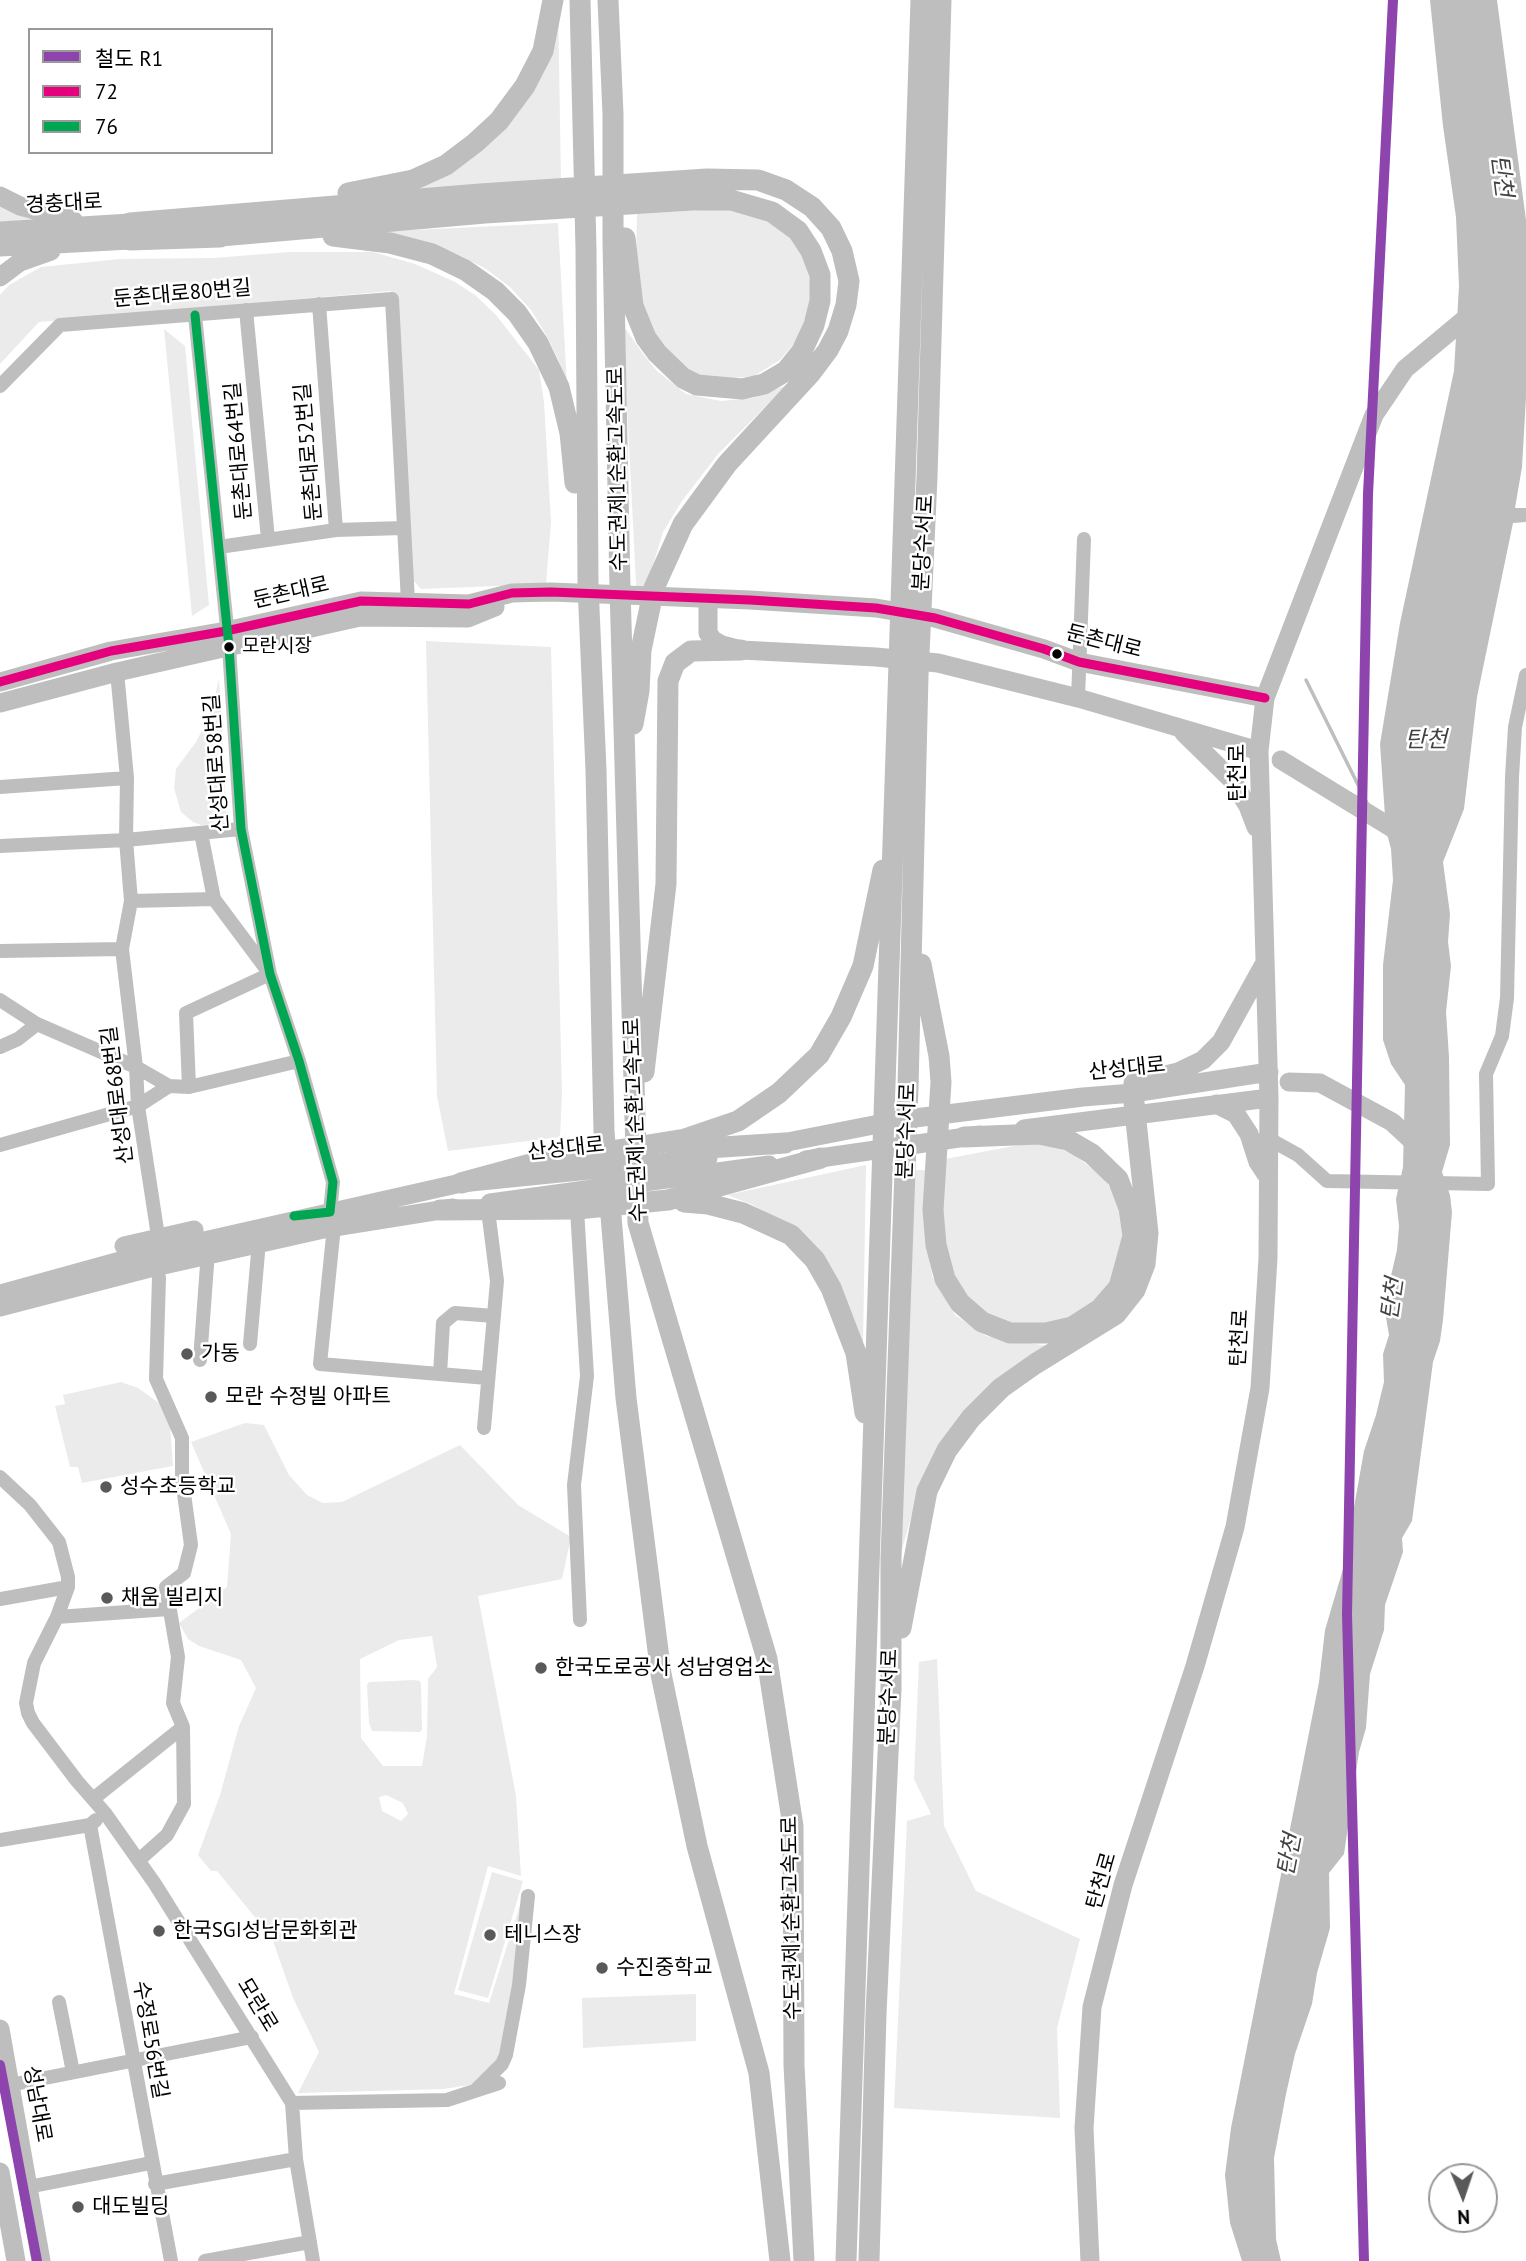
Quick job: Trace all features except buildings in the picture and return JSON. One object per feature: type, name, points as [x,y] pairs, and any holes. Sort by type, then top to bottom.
[{"type":"highway","points":[[130,232],[413,180],[446,165],[499,121],[525,86],[542,51],[553,0]]},
{"type":"highway","name":"수도권제1순환고속도로","points":[[580,0],[586,249],[588,586],[596,770],[604,1131],[626,1398],[661,1674],[697,1846],[759,2073],[780,2261]]},
{"type":"highway","name":"수도권제1순환고속도로","points":[[608,0],[619,244],[620,588],[639,691],[625,769],[638,1223],[769,1672],[793,1826],[794,2065],[804,2261]]},
{"type":"highway","name":"분당수서로","points":[[920,607],[921,0]]},
{"type":"highway","name":"분당수서로","points":[[846,2261],[895,817],[908,675],[920,607],[941,0]]},
{"type":"highway","points":[[217,217],[480,194],[707,179],[758,180],[786,190],[813,206],[831,228],[842,251],[849,281],[846,305],[838,331],[810,374],[727,464],[684,524],[654,588],[631,652]]},
{"type":"highway","points":[[209,237],[485,213],[731,200],[772,212],[798,231],[811,251],[820,275],[820,301],[814,325],[802,351],[786,371],[764,384],[742,389],[697,386],[683,378],[646,338],[633,306],[619,244]]},
{"type":"highway","points":[[130,232],[209,237],[337,236],[390,243],[432,254],[465,270],[495,291],[517,313],[538,343],[559,387],[570,433],[588,586]]},
{"type":"highway","points":[[635,1129],[663,921],[668,851],[668,681],[674,663],[691,652],[741,650]]},
{"type":"highway","name":"분당수서로","points":[[869,2261],[876,2014],[891,1689],[891,1558],[913,917],[908,675]]},
{"type":"highway","points":[[461,1183],[531,1164],[685,1139],[738,1121],[779,1093],[820,1055],[841,1017],[863,966],[895,817]]},
{"type":"highway","points":[[913,917],[939,1056],[941,1082],[933,1210],[936,1245],[945,1279],[960,1303],[982,1322],[1010,1333],[1046,1333],[1072,1327],[1100,1309],[1119,1287],[1133,1236],[1129,1208],[1118,1179],[1092,1154],[1068,1140],[1039,1135],[964,1137]]},
{"type":"highway","points":[[891,1689],[927,1491],[947,1450],[971,1418],[1001,1388],[1116,1314],[1135,1290],[1145,1264],[1148,1233],[1134,1104]]},
{"type":"highway","points":[[611,1153],[785,1143]]},
{"type":"highway","points":[[440,1210],[577,1209],[667,1200],[821,1158]]},
{"type":"highway","points":[[667,1200],[708,1204],[743,1213],[791,1235],[815,1260],[831,1288],[856,1353],[873,1465]]},
{"type":"main road","points":[[0,196],[20,206],[101,225]]},
{"type":"main road","name":"경충대로","points":[[0,231],[101,225],[130,232]]},
{"type":"main road","name":"경충대로","points":[[0,247],[70,244],[130,232]]},
{"type":"main road","points":[[0,277],[20,261],[70,244]]},
{"type":"main road","name":"탄천로","points":[[1090,2261],[1084,2128],[1092,2007],[1123,1885],[1195,1666],[1235,1527],[1260,1388],[1268,1258],[1269,1139],[1259,751],[1265,698],[1374,415],[1405,369],[1526,268]]},
{"type":"main road","name":"둔촌대로","points":[[0,703],[361,601],[469,604],[512,593],[551,592],[876,608],[920,607],[1079,662],[1265,698]]},
{"type":"main road","name":"둔촌대로","points":[[0,682],[111,651],[228,639],[360,617],[468,618],[491,609],[512,593]]},
{"type":"main road","points":[[708,598],[710,637],[716,642],[741,650],[938,663],[1078,698],[1259,751]]},
{"type":"main road","points":[[1181,730],[1231,779],[1248,806],[1261,841]]},
{"type":"main road","points":[[1083,1097],[1178,1072],[1203,1060],[1221,1042],[1265,962]]},
{"type":"main road","name":"산성대로","points":[[0,1294],[149,1267],[328,1228],[577,1189],[964,1137],[1134,1104],[1269,1072]]},
{"type":"main road","name":"산성대로","points":[[0,1307],[149,1267],[330,1212],[461,1183],[711,1157],[899,1120],[1083,1097],[1134,1104],[1216,1104],[1269,1098]]},
{"type":"main road","points":[[1216,1104],[1236,1114],[1249,1134],[1258,1162],[1268,1178]]},
{"type":"main road","points":[[0,1321],[149,1267],[208,1265],[361,1232],[440,1210]]},
{"type":"main road","points":[[0,1280],[158,1236],[218,1225],[330,1212]]},
{"type":"main road","name":"성남대로","points":[[0,2029],[41,2261]]},
{"type":"main road","points":[[0,2172],[16,2261]]},
{"type":"street","name":"둔촌대로80번길","points":[[0,386],[60,325],[392,299],[403,528]]},
{"type":"street","name":"둔촌대로52번길","points":[[318,304],[336,530],[403,528]]},
{"type":"street","name":"둔촌대로64번길","points":[[219,547],[268,539],[246,310]]},
{"type":"street","name":"둔촌대로64번길","points":[[195,315],[228,639]]},
{"type":"street","points":[[403,528],[408,602]]},
{"type":"street","points":[[268,539],[336,530]]},
{"type":"street","points":[[1078,698],[1084,539]]},
{"type":"street","name":"산성대로58번길","points":[[228,639],[241,829],[270,974],[299,1061],[333,1182],[330,1212]]},
{"type":"street","name":"산성대로68번길","points":[[117,672],[127,778],[126,839],[131,901],[122,949],[138,1106],[158,1236]]},
{"type":"street","points":[[1269,1139],[1298,1155],[1327,1181],[1488,1184],[1486,1074],[1502,1036],[1507,998],[1508,851],[1512,776],[1515,727],[1526,675]]},
{"type":"street","points":[[0,787],[127,778]]},
{"type":"street","points":[[2,846],[241,829]]},
{"type":"street","points":[[189,1087],[186,1013],[270,974],[214,899],[201,833]]},
{"type":"street","points":[[131,901],[214,899]]},
{"type":"street","points":[[0,951],[122,949]]},
{"type":"street","points":[[0,1000],[37,1024],[136,1067],[169,1086],[189,1087],[299,1061]]},
{"type":"street","points":[[0,1047],[18,1040],[37,1024]]},
{"type":"street","points":[[0,1145],[138,1106],[169,1086]]},
{"type":"street","points":[[577,1209],[587,1376],[574,1485],[580,1620]]},
{"type":"street","points":[[484,1428],[497,1281],[488,1210]]},
{"type":"street","points":[[333,1236],[320,1364],[487,1378]]},
{"type":"street","points":[[250,1344],[258,1253]]},
{"type":"street","points":[[200,1360],[208,1265]]},
{"type":"street","points":[[139,1860],[167,1835],[184,1804],[183,1727],[173,1703],[178,1657],[166,1587],[184,1573],[191,1545],[182,1479],[182,1438],[156,1379],[149,1267]]},
{"type":"street","points":[[440,1374],[443,1323],[454,1313],[494,1316]]},
{"type":"street","points":[[0,1477],[30,1505],[59,1542],[68,1577],[68,1587],[0,1599]]},
{"type":"street","name":"모란로","points":[[68,1587],[57,1617],[34,1662],[26,1703],[33,1723],[139,1860],[200,1952],[292,2103],[296,2159],[313,2261]]},
{"type":"street","points":[[57,1617],[169,1609]]},
{"type":"street","points":[[93,1799],[183,1727]]},
{"type":"street","points":[[0,1840],[90,1825],[105,1813]]},
{"type":"street","name":"수정로56번길","points":[[90,1825],[170,2261]]},
{"type":"street","points":[[476,2090],[502,2064],[506,2055],[519,1984],[528,1896]]},
{"type":"street","points":[[59,2001],[73,2072]]},
{"type":"street","points":[[10,2085],[252,2037]]},
{"type":"street","points":[[292,2103],[447,2101],[499,2083]]},
{"type":"street","points":[[155,2184],[296,2159]]},
{"type":"street","points":[[28,2187],[151,2162]]},
{"type":"street","points":[[205,2261],[310,2242]]},
{"type":"shaded area","points":[[558,2],[561,183],[409,189],[490,141]]},
{"type":"shaded area","points":[[0,203],[48,224],[0,226]]},
{"type":"shaded area","points":[[732,208],[778,225],[796,242],[805,260],[811,285],[811,305],[795,342],[780,360],[754,376],[723,379],[694,374],[652,334],[641,304],[636,259],[637,214]]},
{"type":"shaded area","points":[[558,223],[567,386],[545,333],[531,310],[510,287],[486,269],[457,254],[372,232]]},
{"type":"shaded area","points":[[290,252],[373,252],[415,264],[455,282],[475,295],[496,315],[539,370],[544,402],[551,522],[546,584],[421,589],[409,576],[409,512],[391,291],[39,322],[0,364],[0,295],[9,285],[41,267],[120,259],[213,258]]},
{"type":"shaded area","points":[[623,325],[657,371],[686,394],[721,401],[753,398],[787,385],[719,453],[682,501],[663,532],[650,575],[637,603]]},
{"type":"shaded area","points":[[164,329],[185,346],[209,605],[192,616]]},
{"type":"shaded area","points":[[426,641],[551,647],[562,1094],[560,1137],[448,1151],[437,1096]]},
{"type":"shaded area","points":[[219,679],[227,824],[201,825],[181,812],[174,788],[176,769],[196,742],[211,713]]},
{"type":"shaded area","points":[[1040,1141],[1071,1153],[1103,1176],[1119,1203],[1125,1236],[1115,1279],[1098,1299],[1072,1318],[1047,1326],[1013,1325],[987,1315],[963,1294],[947,1263],[941,1209],[945,1159]]},
{"type":"shaded area","points":[[866,1165],[863,1343],[793,1229],[751,1204],[727,1195]]},
{"type":"shaded area","points":[[915,1170],[925,1170],[932,1276],[955,1315],[986,1336],[1048,1346],[922,1480],[901,1553]]},
{"type":"shaded area","points":[[121,1382],[138,1388],[159,1403],[170,1425],[173,1466],[82,1483],[78,1467],[70,1467],[55,1406],[65,1404],[63,1395]]},
{"type":"shaded area","points":[[245,1423],[264,1425],[289,1475],[307,1495],[323,1503],[342,1502],[460,1445],[518,1505],[571,1537],[562,1579],[478,1596],[516,1796],[521,1876],[488,1866],[454,1994],[489,2003],[521,1902],[520,1951],[498,2061],[475,2084],[444,2089],[298,2093],[319,2052],[293,1998],[272,1938],[217,1871],[211,1871],[198,1855],[220,1795],[239,1726],[256,1688],[241,1660],[199,1646],[188,1639],[179,1623],[227,1587],[231,1534],[191,1442]],"holes":[[[432,1636],[437,1667],[428,1679],[427,1736],[422,1766],[383,1766],[361,1738],[360,1659],[399,1640]],[[386,1795],[403,1803],[408,1814],[401,1821],[382,1811],[379,1797]]]},
{"type":"shaded area","points":[[937,1659],[944,1826],[976,1891],[1080,1939],[1057,2028],[1060,2118],[894,2108],[907,1821],[931,1814],[914,1779],[919,1662]]},
{"type":"shaded area","points":[[420,1681],[421,1685],[422,1730],[372,1731],[369,1723],[369,1682]]},
{"type":"shaded area","name":"테니스장","points":[[492,1872],[523,1881],[488,1998],[458,1990]]},
{"type":"shaded area","points":[[696,1994],[696,2041],[583,2048],[582,1998]]},
{"type":"water","name":"탄천","points":[[1430,0],[1497,0],[1526,220],[1526,397],[1522,467],[1515,508],[1526,508],[1526,522],[1513,523],[1477,697],[1464,809],[1443,862],[1450,914],[1448,942],[1451,966],[1446,1012],[1450,1145],[1442,1172],[1450,1195],[1452,1212],[1443,1320],[1433,1362],[1412,1521],[1402,1538],[1403,1552],[1385,1605],[1384,1630],[1370,1674],[1366,1728],[1359,1752],[1344,1854],[1329,1873],[1330,1928],[1317,1973],[1312,2004],[1295,2054],[1274,2158],[1276,2239],[1281,2261],[1242,2261],[1230,2223],[1225,2175],[1231,2128],[1319,1682],[1325,1630],[1343,1569],[1364,1451],[1384,1382],[1383,1354],[1389,1335],[1384,1306],[1397,1250],[1399,1226],[1396,1199],[1403,1167],[1405,1085],[1391,1064],[1383,1040],[1383,965],[1393,880],[1391,849],[1386,830],[1380,744],[1400,623],[1454,371],[1459,286],[1456,217]]},
{"type":"waterway","points":[[1306,680],[1373,815]]},
{"type":"waterway","points":[[1281,760],[1405,836]]},
{"type":"waterway","points":[[1289,1082],[1320,1083],[1392,1122],[1419,1147]]},
{"type":"rail line","name":"R1","points":[[1364,2261],[1347,1614],[1368,494],[1393,0]]},
{"type":"rail line","name":"R1","points":[[0,2065],[37,2261]]},
{"type":"transit line","name":"76","points":[[195,315],[229,647],[241,829],[270,974],[299,1061],[333,1182],[330,1212],[294,1216]]},
{"type":"transit line","name":"72","points":[[0,682],[111,651],[226,631],[361,601],[469,604],[512,593],[551,592],[876,608],[935,618],[1044,649],[1079,662],[1265,698]]},
{"type":"place","name":"모란시장","points":[[229,647]]},
{"type":"place","name":"가동","points":[[187,1354]]},
{"type":"place","name":"모란 수정빌 아파트","points":[[211,1397]]},
{"type":"place","name":"성수초등학교","points":[[106,1487]]},
{"type":"place","name":"채움 빌리지","points":[[107,1598]]},
{"type":"place","name":"한국도로공사 성남영업소","points":[[541,1668]]},
{"type":"place","name":"한국SGI성남문화회관","points":[[159,1931]]},
{"type":"place","name":"테니스장","points":[[490,1935]]},
{"type":"place","name":"수진중학교","points":[[602,1968]]},
{"type":"place","name":"대도빌딩","points":[[78,2207]]}]
